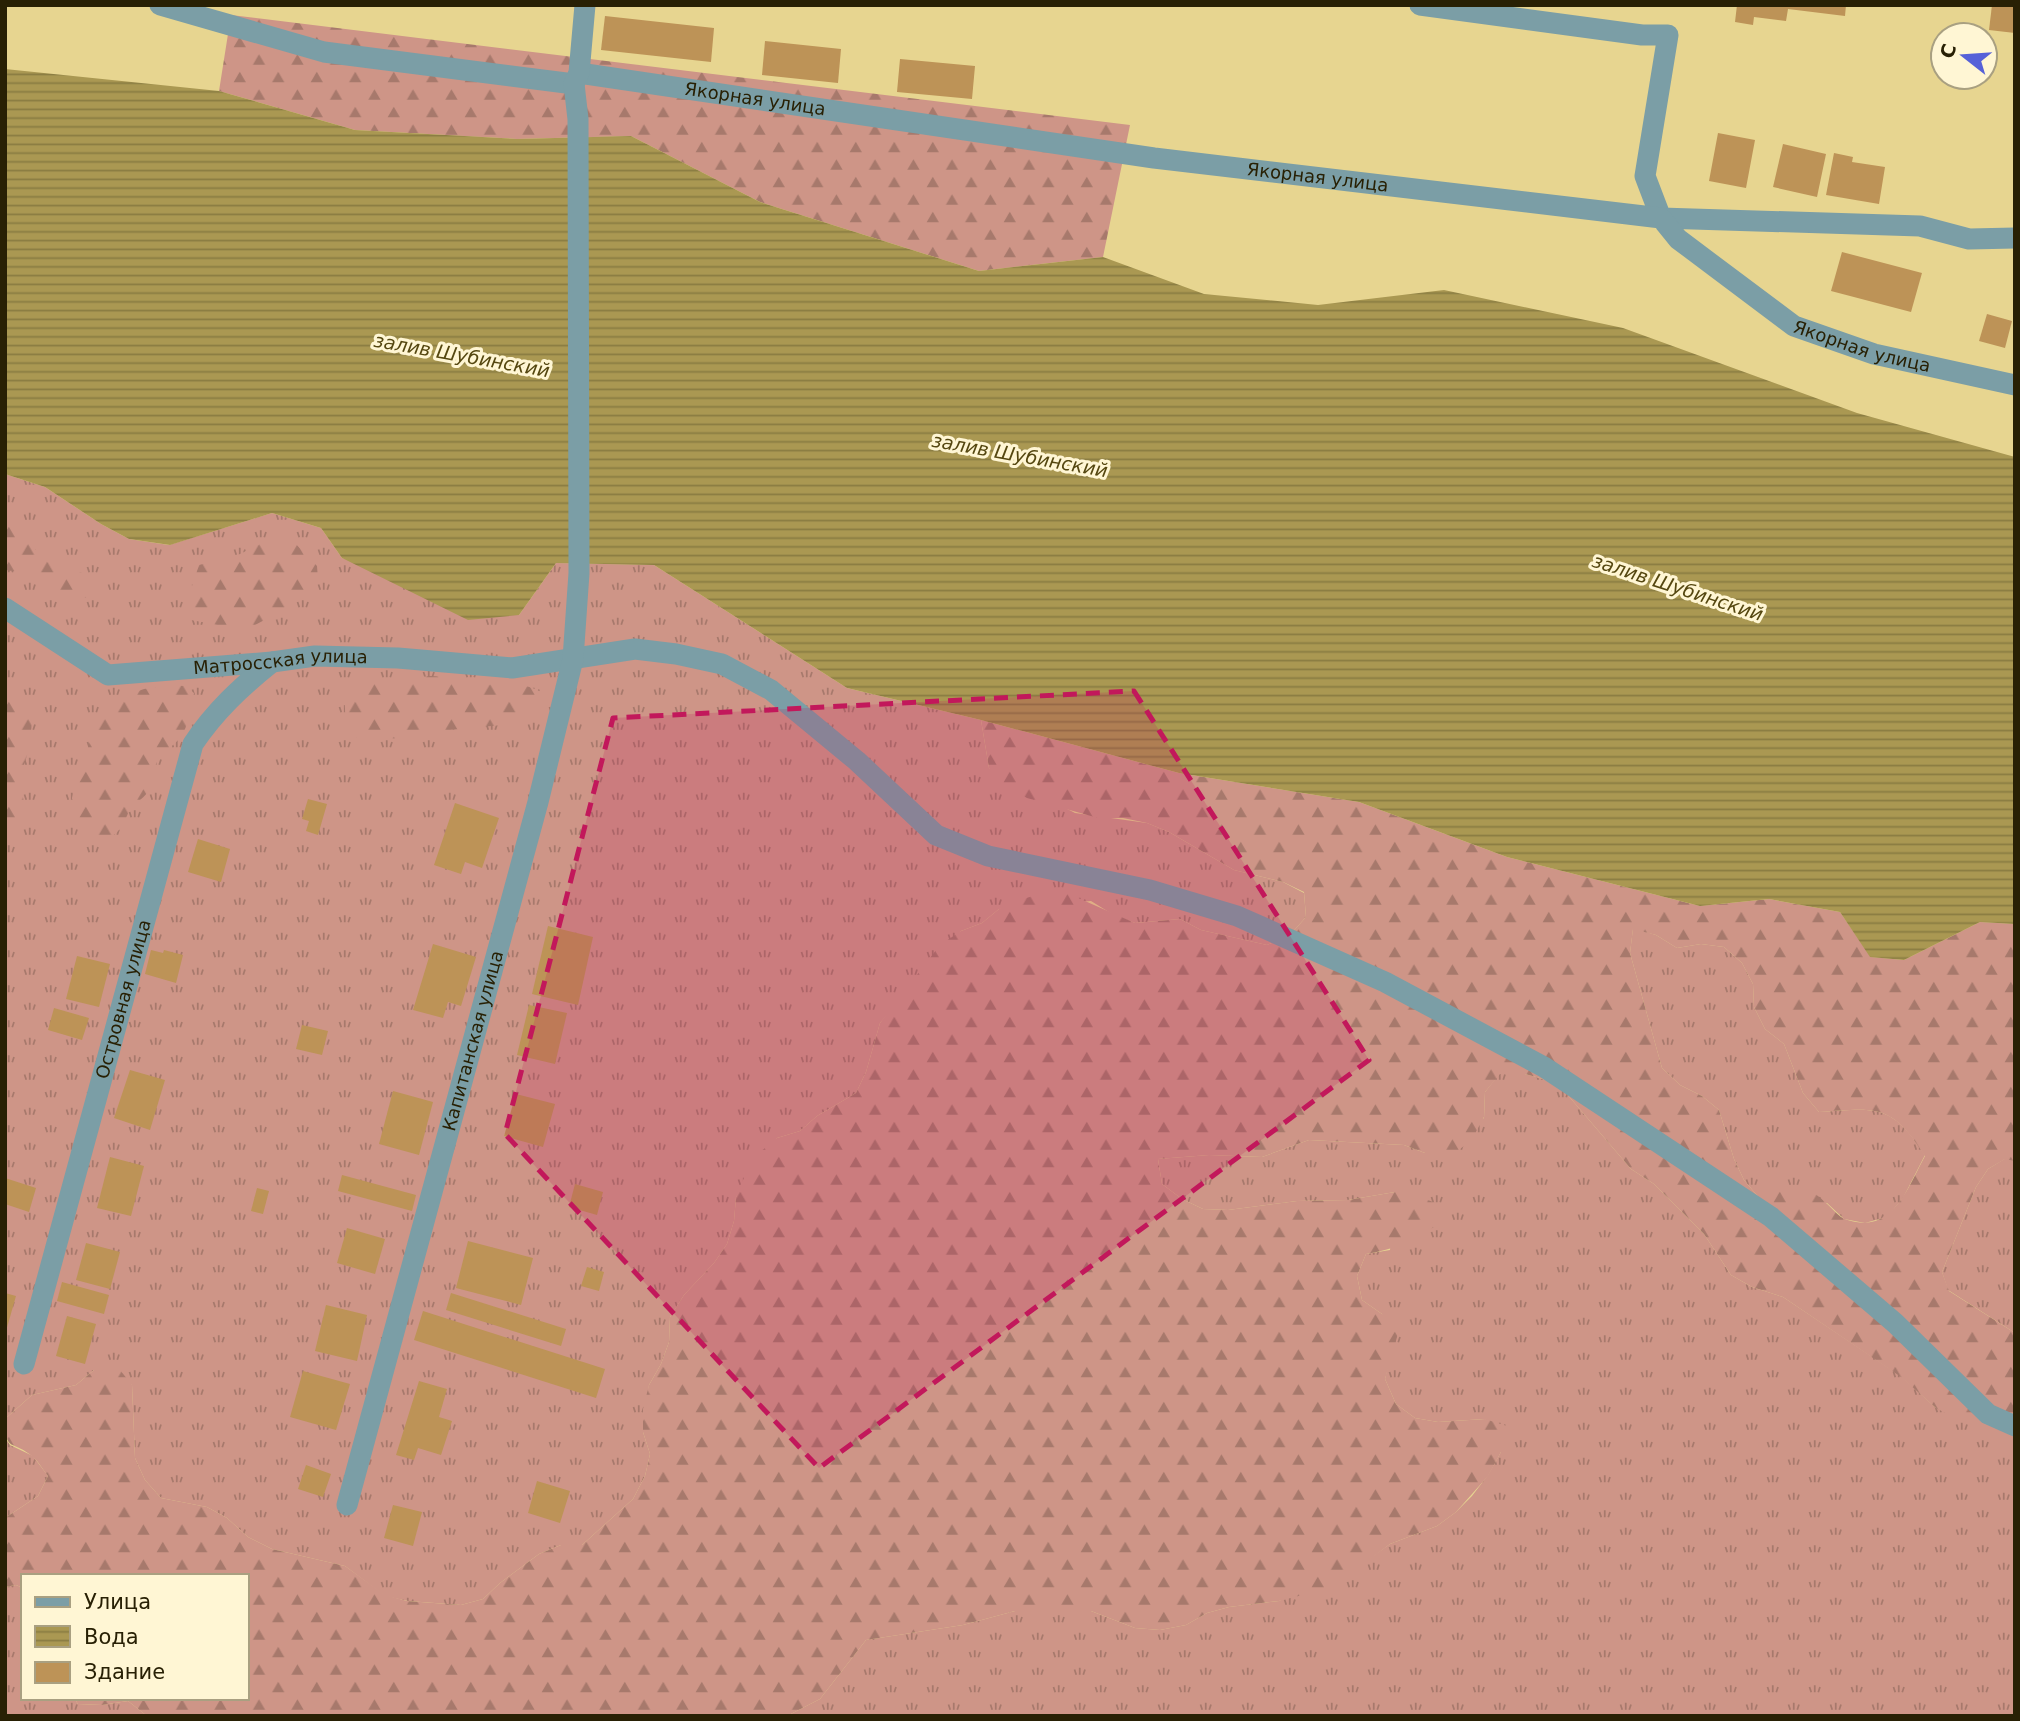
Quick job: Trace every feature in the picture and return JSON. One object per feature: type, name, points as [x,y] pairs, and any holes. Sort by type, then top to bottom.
[{"type":"street","name":"Якорная улица","points":[[160,5],[324,52],[577,78],[1154,158],[1661,218],[1678,239],[1794,326],[1874,354],[2015,385]]},
{"type":"street","name":"Капитанская улица","points":[[347,1504],[538,802],[573,659],[579,573],[577,78],[585,5]]},
{"type":"street","points":[[1420,5],[1629,33],[1668,35],[1645,176],[1661,218],[1920,226],[1969,239],[2015,238]]},
{"type":"street","name":"Матросская улица","points":[[5,608],[108,675],[315,656],[384,658],[512,668],[635,649],[722,664],[771,690],[857,761],[936,835],[988,856],[1150,890],[1237,916],[1385,982],[1544,1067],[1771,1217],[1895,1323],[1988,1413],[2015,1426]]},
{"type":"street","name":"Островная улица","points":[[24,1364],[192,744],[209,720],[239,689],[272,662]]},
{"type":"highlighted area","points":[[1134,691],[1369,1060],[819,1468],[505,1134],[613,718]]},
{"type":"green space","points":[[231,15],[1130,125],[1103,257],[979,271],[760,202],[631,136],[517,139],[355,130],[219,91]]},
{"type":"green space","points":[[5,474],[45,487],[129,539],[169,545],[272,513],[321,528],[342,558],[519,615],[556,563],[654,565],[847,688],[981,720],[989,768],[1075,813],[1147,823],[1169,832],[1234,870],[1283,882],[1304,893],[1306,917],[1290,935],[1267,945],[1201,930],[1180,919],[1135,923],[1112,914],[1091,901],[999,909],[982,923],[961,931],[880,1023],[866,1072],[856,1093],[817,1116],[800,1131],[777,1138],[736,1197],[734,1221],[727,1244],[714,1263],[684,1295],[670,1317],[669,1342],[649,1385],[643,1432],[650,1454],[645,1476],[633,1499],[582,1545],[561,1545],[539,1554],[483,1599],[461,1605],[408,1601],[385,1596],[345,1566],[272,1549],[248,1537],[227,1518],[207,1507],[161,1498],[145,1480],[135,1458],[132,1385],[94,1370],[76,1385],[32,1395],[5,1419]]},
{"type":"green space","points":[[5,523],[27,537],[40,556],[51,564],[86,574],[96,583],[91,595],[78,600],[61,600],[28,574],[5,570]]},
{"type":"green space","points":[[278,538],[291,539],[317,566],[318,579],[313,589],[293,605],[251,627],[239,629],[191,620],[184,610],[199,565],[238,555]]},
{"type":"green space","points":[[429,676],[480,684],[526,686],[541,692],[542,704],[534,713],[512,724],[439,731],[415,737],[368,740],[357,738],[347,719],[345,704],[351,694],[378,683]]},
{"type":"green space","points":[[184,686],[194,693],[185,729],[159,758],[147,793],[131,808],[120,829],[109,838],[92,840],[80,829],[71,801],[97,719],[121,697],[144,689]]},
{"type":"green space","points":[[5,697],[21,701],[33,713],[29,749],[19,781],[25,806],[19,816],[5,825]]},
{"type":"green space","points":[[981,720],[1179,773],[1359,802],[1507,857],[1700,906],[1769,899],[1840,912],[1871,957],[1904,960],[1980,922],[2015,924],[2015,1161],[2005,1159],[1988,1169],[1976,1187],[1942,1272],[1949,1291],[2015,1333],[2015,1412],[1981,1421],[1958,1420],[1936,1408],[1901,1377],[1783,1297],[1752,1287],[1731,1275],[1704,1234],[1654,1184],[1631,1169],[1566,1093],[1547,1080],[1525,1074],[1500,1074],[1485,1092],[1484,1117],[1471,1141],[1450,1156],[1425,1153],[1404,1145],[1309,1140],[1262,1157],[1209,1155],[1158,1159],[1162,1184],[1182,1199],[1203,1209],[1228,1210],[1297,1201],[1348,1200],[1395,1192],[1416,1195],[1440,1205],[1434,1227],[1402,1244],[1366,1254],[1357,1276],[1362,1300],[1399,1330],[1385,1379],[1396,1404],[1415,1418],[1438,1422],[1485,1419],[1507,1426],[1501,1452],[1488,1476],[1456,1512],[1437,1526],[1390,1544],[1326,1589],[1279,1601],[1229,1607],[1207,1613],[1186,1625],[1160,1630],[1135,1628],[1091,1611],[1015,1611],[963,1625],[866,1640],[820,1699],[787,1716],[147,1716],[128,1701],[102,1705],[78,1704],[75,1700],[248,1700],[248,1574],[21,1574],[21,1587],[5,1587],[5,1518],[38,1496],[48,1476],[35,1459],[9,1442],[5,1430],[5,1419],[32,1395],[76,1385],[94,1370],[116,1365],[132,1385],[135,1458],[145,1480],[161,1498],[207,1507],[227,1518],[248,1537],[272,1549],[345,1566],[385,1595],[407,1601],[461,1605],[483,1599],[539,1554],[561,1545],[582,1545],[633,1499],[645,1476],[650,1454],[643,1432],[643,1409],[649,1385],[669,1342],[670,1317],[684,1295],[714,1263],[727,1244],[734,1221],[736,1197],[746,1173],[759,1153],[777,1138],[800,1131],[817,1116],[856,1093],[866,1072],[880,1023],[940,945],[961,931],[982,923],[999,909],[1044,893],[1069,894],[1135,923],[1180,919],[1201,930],[1267,945],[1290,935],[1306,917],[1304,892],[1283,882],[1234,870],[1169,832],[1147,823],[1123,818],[1098,818],[1027,798],[1006,786],[989,768]],"holes":[[[1633,929],[1656,935],[1677,948],[1701,944],[1724,947],[1742,963],[1753,984],[1754,1007],[1765,1029],[1784,1044],[1803,1093],[1819,1112],[1869,1110],[1881,1113],[1902,1126],[1913,1139],[1925,1156],[1907,1191],[1891,1211],[1870,1222],[1850,1221],[1807,1190],[1782,1190],[1760,1199],[1744,1180],[1734,1159],[1719,1110],[1702,1096],[1680,1085],[1662,1068],[1630,953]]]},
{"type":"green space","points":[[1633,928],[1656,935],[1677,948],[1701,944],[1724,947],[1742,963],[1753,984],[1754,1007],[1765,1029],[1784,1044],[1803,1093],[1819,1112],[1881,1112],[1892,1117],[1913,1138],[1925,1155],[1903,1198],[1887,1217],[1865,1223],[1844,1219],[1827,1203],[1760,1199],[1744,1180],[1734,1159],[1719,1110],[1702,1096],[1680,1085],[1662,1068],[1630,953]]},
{"type":"green space","points":[[1500,1073],[1525,1074],[1547,1080],[1566,1093],[1631,1169],[1654,1184],[1704,1234],[1731,1275],[1752,1287],[1783,1297],[1902,1377],[1936,1408],[2007,1416],[2015,1412],[2015,1716],[787,1716],[820,1699],[866,1640],[963,1625],[1015,1611],[1091,1611],[1135,1628],[1160,1630],[1186,1625],[1207,1613],[1229,1607],[1279,1601],[1369,1559],[1390,1544],[1437,1526],[1456,1512],[1488,1475],[1501,1452],[1485,1419],[1438,1422],[1415,1418],[1396,1404],[1385,1379],[1390,1356],[1382,1314],[1362,1300],[1357,1276],[1366,1254],[1390,1250],[1395,1192],[1348,1200],[1297,1201],[1228,1210],[1203,1209],[1182,1199],[1162,1184],[1158,1159],[1209,1155],[1262,1157],[1309,1140],[1404,1145],[1425,1153],[1484,1118],[1485,1092]]},
{"type":"green space","points":[[2006,1158],[2015,1161],[2015,1333],[1948,1290],[1942,1272],[1976,1187],[1988,1169]]},
{"type":"green space","points":[[5,1438],[10,1445],[33,1456],[48,1476],[38,1496],[5,1518]]},
{"type":"green space","points":[[5,1587],[21,1587],[21,1700],[75,1700],[78,1704],[102,1705],[128,1701],[147,1716],[5,1716]]},
{"type":"water","name":"залив Шубинский","points":[[5,69],[219,91],[355,130],[517,139],[631,136],[760,202],[979,271],[1103,257],[1204,294],[1318,305],[1444,290],[1623,328],[1857,413],[2015,457],[2015,924],[1980,922],[1904,960],[1870,957],[1840,912],[1769,899],[1700,906],[1507,857],[1359,802],[1179,773],[981,720],[847,688],[654,565],[556,563],[519,615],[468,620],[342,558],[321,528],[272,513],[170,545],[129,539],[45,487],[5,474]]},
{"type":"building","points":[[1737,5],[1846,5],[1845,16],[1788,9],[1786,21],[1754,17],[1753,25],[1735,22]]},
{"type":"building","points":[[1992,5],[2015,5],[2015,33],[1999,31],[1999,21],[1990,21]]},
{"type":"building","points":[[605,16],[714,28],[711,62],[601,50]]},
{"type":"building","points":[[765,41],[841,49],[838,83],[762,75]]},
{"type":"building","points":[[900,59],[975,66],[972,99],[897,92]]},
{"type":"building","points":[[1718,133],[1755,140],[1746,188],[1709,181]]},
{"type":"building","points":[[1783,144],[1826,154],[1817,197],[1773,187]]},
{"type":"building","points":[[1834,153],[1853,157],[1852,162],[1885,167],[1879,204],[1826,195]]},
{"type":"building","points":[[1842,252],[1922,273],[1911,312],[1831,291]]},
{"type":"building","points":[[1987,314],[2012,321],[2005,348],[1979,341]]},
{"type":"building","points":[[308,799],[327,804],[318,835],[306,831],[309,821],[302,819]]},
{"type":"building","points":[[455,803],[499,818],[482,868],[465,862],[461,874],[434,865]]},
{"type":"building","points":[[198,839],[230,849],[221,882],[188,872]]},
{"type":"building","points":[[548,926],[593,937],[578,1005],[532,994]]},
{"type":"building","points":[[433,944],[476,957],[461,1006],[448,1002],[443,1018],[413,1010]]},
{"type":"building","points":[[151,950],[183,955],[176,983],[145,974]]},
{"type":"building","points":[[77,956],[110,964],[99,1007],[66,999]]},
{"type":"building","points":[[529,1005],[567,1013],[555,1064],[517,1055]]},
{"type":"building","points":[[54,1008],[89,1018],[82,1040],[48,1030]]},
{"type":"building","points":[[302,1025],[328,1031],[322,1055],[296,1049]]},
{"type":"building","points":[[130,1070],[165,1080],[150,1130],[114,1118]]},
{"type":"building","points":[[393,1091],[433,1102],[419,1155],[379,1144]]},
{"type":"building","points":[[516,1094],[555,1104],[543,1147],[504,1136]]},
{"type":"building","points":[[110,1157],[144,1166],[131,1216],[97,1208]]},
{"type":"building","points":[[342,1175],[416,1195],[412,1211],[338,1191]]},
{"type":"building","points":[[5,1178],[36,1188],[29,1212],[5,1204]]},
{"type":"building","points":[[575,1184],[603,1192],[597,1215],[569,1207]]},
{"type":"building","points":[[257,1188],[269,1191],[263,1214],[251,1211]]},
{"type":"building","points":[[347,1228],[385,1239],[375,1274],[337,1263]]},
{"type":"building","points":[[468,1241],[533,1258],[521,1305],[456,1288]]},
{"type":"building","points":[[86,1243],[120,1252],[110,1289],[76,1280]]},
{"type":"building","points":[[587,1267],[604,1272],[599,1291],[581,1286]]},
{"type":"building","points":[[62,1282],[109,1295],[104,1314],[57,1301]]},
{"type":"building","points":[[5,1293],[16,1296],[6,1331],[5,1331]]},
{"type":"building","points":[[451,1293],[566,1329],[561,1346],[446,1310]]},
{"type":"building","points":[[326,1305],[367,1315],[357,1361],[315,1351]]},
{"type":"building","points":[[423,1311],[605,1369],[596,1398],[414,1340]]},
{"type":"building","points":[[67,1316],[96,1324],[85,1364],[56,1356]]},
{"type":"building","points":[[303,1371],[350,1384],[336,1430],[290,1417]]},
{"type":"building","points":[[419,1381],[447,1389],[439,1417],[452,1421],[441,1455],[418,1448],[414,1460],[396,1455]]},
{"type":"building","points":[[306,1465],[331,1474],[323,1497],[298,1489]]},
{"type":"building","points":[[537,1481],[570,1491],[560,1523],[528,1513]]},
{"type":"building","points":[[393,1505],[422,1512],[413,1546],[384,1538]]}]
